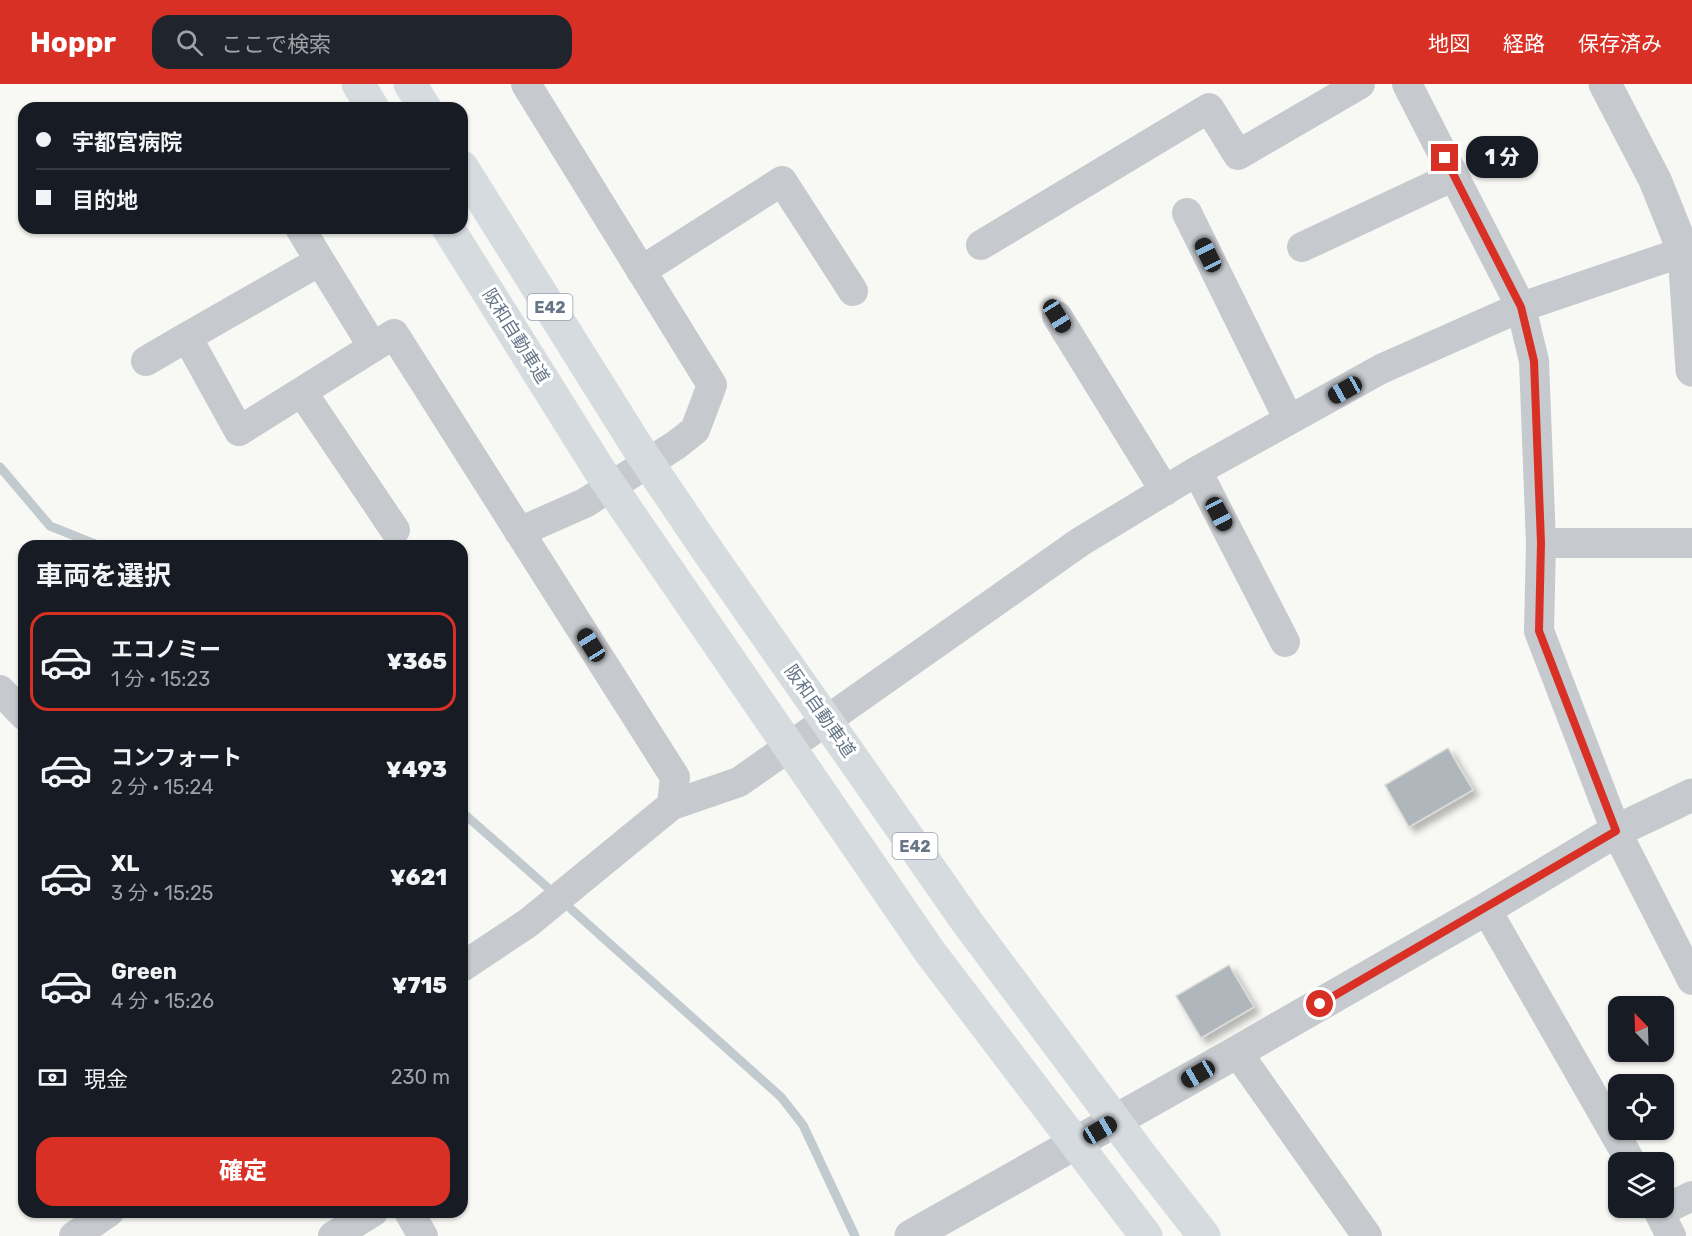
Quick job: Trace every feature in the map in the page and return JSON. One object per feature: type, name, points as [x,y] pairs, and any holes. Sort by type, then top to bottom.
[{"type":"highway","points":[[358,84],[369,102]]},
{"type":"highway","points":[[410,84],[421,102]]},
{"type":"highway","name":"阪和自動車道","points":[[468,177],[638,447],[707,550],[967,922],[1204,1236]]},
{"type":"highway","name":"阪和自動車道","points":[[452,234],[600,471],[930,952],[1146,1236]]},
{"type":"street","points":[[519,531],[585,503],[676,445],[695,430],[712,385],[526,84]]},
{"type":"street","points":[[981,245],[1209,108],[1239,155],[1360,84]]},
{"type":"street","points":[[1407,84],[1521,307],[1534,361],[1541,543],[1539,631],[1616,831],[1692,980]]},
{"type":"street","points":[[1605,84],[1688,250],[1692,370]]},
{"type":"street","points":[[1302,247],[1455,176]]},
{"type":"street","points":[[641,271],[782,181],[853,291]]},
{"type":"street","points":[[1187,213],[1289,420]]},
{"type":"street","points":[[304,234],[373,347]]},
{"type":"street","points":[[468,963],[528,922],[672,805],[739,782],[1080,542],[1197,471],[1381,369],[1521,307],[1688,250]]},
{"type":"street","points":[[146,361],[320,261]]},
{"type":"street","points":[[1057,316],[1165,491]]},
{"type":"street","points":[[187,337],[239,431],[394,334],[675,777],[672,805]]},
{"type":"street","points":[[302,392],[395,530]]},
{"type":"street","points":[[1197,471],[1285,642]]},
{"type":"street","points":[[1541,543],[1692,543]]},
{"type":"street","points":[[0,690],[18,709]]},
{"type":"street","points":[[911,1236],[1486,909],[1616,831],[1692,795]]},
{"type":"street","points":[[1486,909],[1625,1152]]},
{"type":"street","points":[[1237,1052],[1367,1236]]},
{"type":"street","points":[[1674,1209],[1692,1196]]},
{"type":"street","points":[[74,1236],[100,1218]]},
{"type":"street","points":[[333,1236],[363,1218]]},
{"type":"street","points":[[412,1218],[423,1236]]},
{"type":"building","points":[[1448,748],[1473,790],[1409,827],[1385,785]]},
{"type":"building","points":[[1229,965],[1254,1007],[1201,1038],[1176,996]]},
{"type":"waterway","points":[[0,467],[50,526],[85,540]]},
{"type":"waterway","points":[[468,817],[547,887]]},
{"type":"waterway","points":[[571,909],[781,1097],[803,1125],[855,1236]]},
{"type":"route","points":[[1320,1004],[1616,831],[1539,631],[1541,543],[1534,361],[1521,307],[1445,158]]}]
